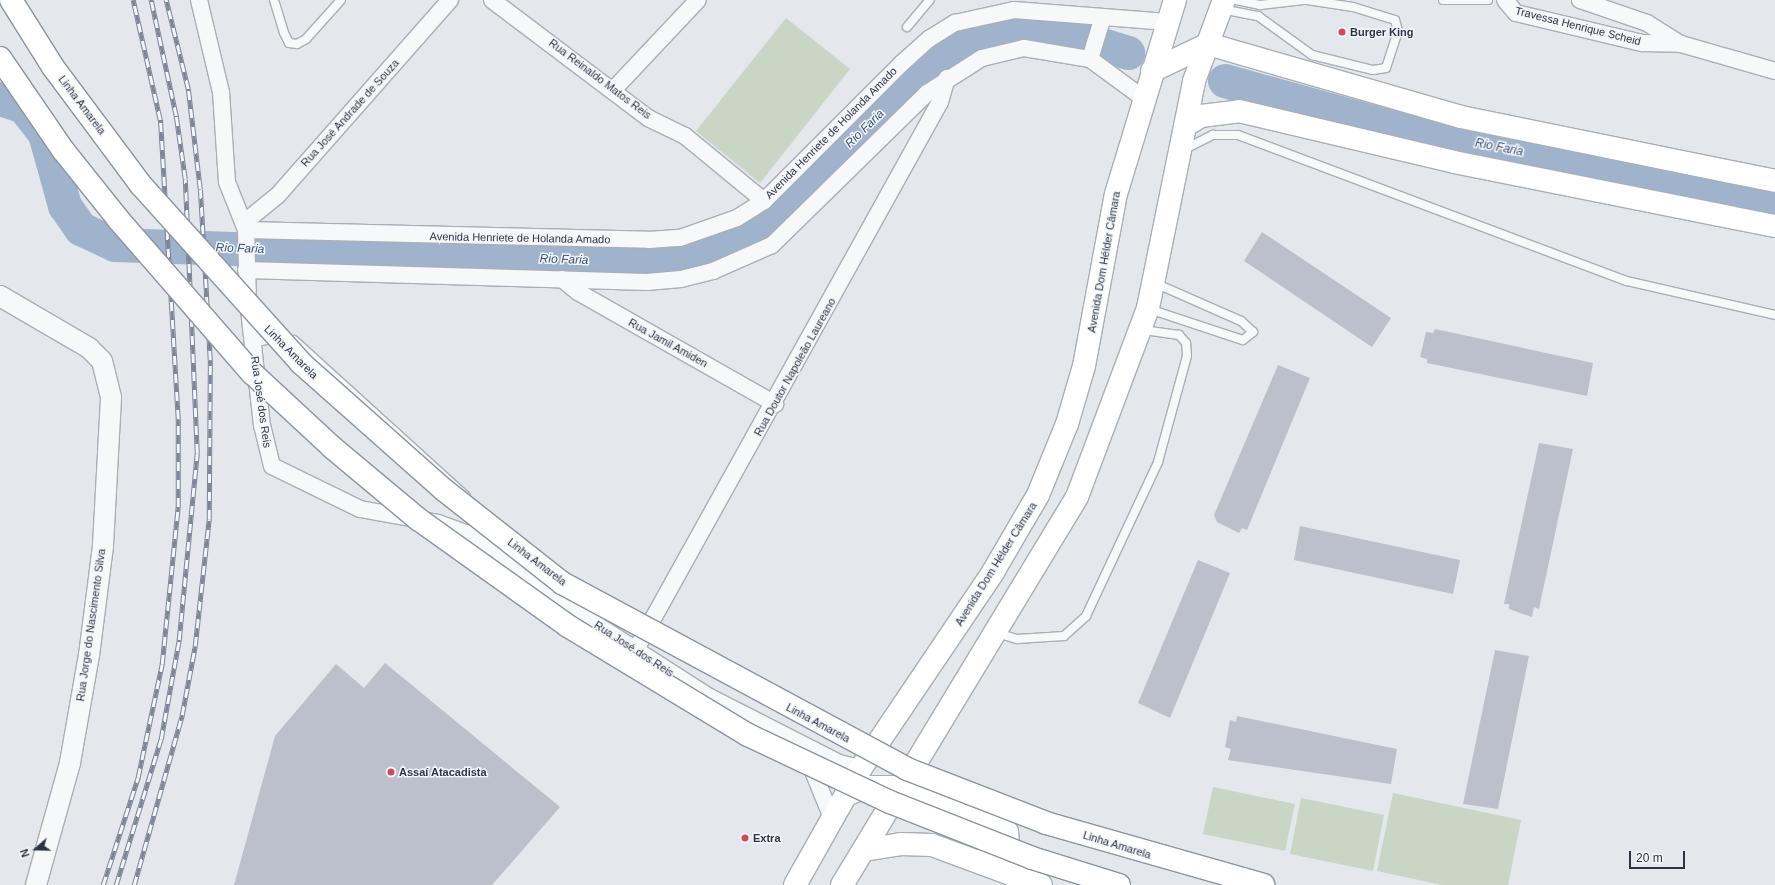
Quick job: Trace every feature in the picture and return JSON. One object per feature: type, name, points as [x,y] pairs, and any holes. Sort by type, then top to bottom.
[{"type":"main road","name":"Linha Amarela","points":[[11,0],[53,68],[141,185],[300,363],[444,490],[562,583],[907,769],[1046,823],[1263,885]]},
{"type":"main road","name":"Avenida Dom Hélder Câmara","points":[[795,885],[861,768],[993,572],[1038,495],[1067,424],[1084,366],[1116,194],[1143,98],[1175,0]]},
{"type":"main road","points":[[842,885],[1077,497],[1148,308],[1194,81],[1208,44],[1227,3]]},
{"type":"main road","points":[[1152,71],[1208,44],[1461,117],[1775,181]]},
{"type":"main road","points":[[0,58],[63,150],[118,220],[252,373],[333,448],[418,520],[568,626],[748,735],[890,802],[1032,858],[1119,885]]},
{"type":"main road","points":[[1185,126],[1201,116],[1239,111],[1454,162],[1775,226]]},
{"type":"main road","points":[[846,795],[864,787],[900,787],[999,824],[1007,832],[1008,844],[993,859],[976,861]]},
{"type":"main road","points":[[864,850],[916,843],[976,861],[1041,885]]},
{"type":"street","points":[[199,0],[221,92],[227,182],[246,231],[246,264],[253,343]]},
{"type":"street","name":"Rua José Andrade de Souza","points":[[246,231],[450,0]]},
{"type":"street","name":"Rua Reinaldo Matos Reis","points":[[492,0],[614,89],[648,118],[685,136],[764,201]]},
{"type":"street","points":[[614,89],[698,0]]},
{"type":"street","name":"Travessa Henrique Scheid","points":[[1505,0],[1516,13],[1642,43],[1681,44],[1775,71]]},
{"type":"street","name":"Travessa Henrique Scheid","points":[[1580,0],[1647,23],[1681,44]]},
{"type":"street","name":"Avenida Henriete de Holanda Amado","points":[[246,231],[649,240],[680,238],[711,230],[764,201],[901,64],[929,39],[956,23],[1014,10],[1057,12],[1100,27],[1168,22]]},
{"type":"street","points":[[1092,56],[1100,27]]},
{"type":"street","points":[[246,264],[647,282],[681,279],[713,271],[772,245],[927,93],[947,78],[982,58],[1024,48],[1092,56],[1143,98]]},
{"type":"street","name":"Rua Doutor Napoleão Laureano","points":[[635,651],[775,404],[940,102],[947,78]]},
{"type":"street","name":"Rua Jamil Amiden","points":[[562,279],[578,292],[775,404]]},
{"type":"street","name":"Rua Jorge do Nascimento Silva","points":[[0,296],[74,337],[102,361],[111,398],[110,439],[90,647],[70,763],[36,885]]},
{"type":"street","name":"Rua José dos Reis","points":[[253,343],[262,425],[272,466],[346,504],[438,522],[478,542],[635,651],[708,696],[839,763],[861,768]]},
{"type":"street","points":[[800,744],[832,818]]},
{"type":"lane","points":[[274,0],[284,33],[289,43],[297,44],[306,39],[341,0]]},
{"type":"lane","points":[[908,26],[930,0]]},
{"type":"lane","points":[[1305,0],[1353,7],[1395,20],[1398,31],[1386,68],[1373,70],[1308,53],[1258,16],[1227,3],[1260,5],[1305,0]]},
{"type":"lane","points":[[1443,0],[1488,0]]},
{"type":"lane","points":[[1180,151],[1213,135],[1238,135],[1627,281],[1775,315]]},
{"type":"lane","points":[[1148,308],[1244,340],[1253,332],[1241,321],[1154,283]]},
{"type":"lane","points":[[994,632],[1017,639],[1064,636],[1086,616],[1158,462],[1187,356],[1186,342],[1179,335],[1140,330]]},
{"type":"lane","name":"Rua José dos Reis","points":[[253,343],[280,337],[292,338],[405,437],[471,502],[477,512],[478,542]]},
{"type":"green space","points":[[786,18],[850,69],[760,183],[696,131]]},
{"type":"green space","points":[[1213,787],[1295,804],[1285,851],[1203,834]]},
{"type":"green space","points":[[1393,793],[1521,820],[1508,885],[1442,885],[1377,871]]},
{"type":"green space","points":[[1301,798],[1384,815],[1373,871],[1290,854]]},
{"type":"building","points":[[1262,232],[1391,318],[1372,347],[1244,261]]},
{"type":"building","points":[[1435,329],[1593,363],[1587,396],[1427,363],[1427,359],[1420,357],[1426,332],[1433,333]]},
{"type":"building","points":[[1278,365],[1310,378],[1247,530],[1242,528],[1239,533],[1217,522],[1214,515]]},
{"type":"building","points":[[1539,443],[1573,449],[1539,609],[1534,607],[1532,617],[1509,609],[1509,604],[1504,604]]},
{"type":"building","points":[[1300,526],[1460,560],[1453,594],[1294,560]]},
{"type":"building","points":[[1198,560],[1230,573],[1170,718],[1138,703]]},
{"type":"building","points":[[1495,650],[1529,656],[1498,809],[1463,804]]},
{"type":"building","name":"Assaí Atacadista","points":[[385,663],[560,807],[492,885],[234,885],[275,736],[336,664],[364,688]]},
{"type":"building","points":[[1237,716],[1397,749],[1391,784],[1228,760],[1231,749],[1225,747],[1230,720],[1236,722]]},
{"type":"waterway","name":"Rio Faria","points":[[0,99],[24,107],[45,134],[65,206],[81,229],[115,245],[639,263],[683,260],[730,245],[770,220],[935,62],[969,41],[1007,31],[1050,29],[1128,53]]},
{"type":"waterway","name":"Rio Faria","points":[[1225,81],[1384,125],[1775,202]]},
{"type":"railway","points":[[103,885],[138,777],[162,664],[178,507],[178,419],[160,120],[133,0]]},
{"type":"railway","points":[[116,885],[161,739],[179,640],[197,453],[185,179],[176,116],[151,0]]},
{"type":"railway","points":[[134,885],[182,715],[195,646],[209,519],[210,360],[200,189],[188,89],[166,0]]},
{"type":"place","name":"Burger King","points":[[1342,32]]},
{"type":"place","name":"Assaí Atacadista","points":[[391,772]]},
{"type":"place","name":"Extra","points":[[745,838]]}]
